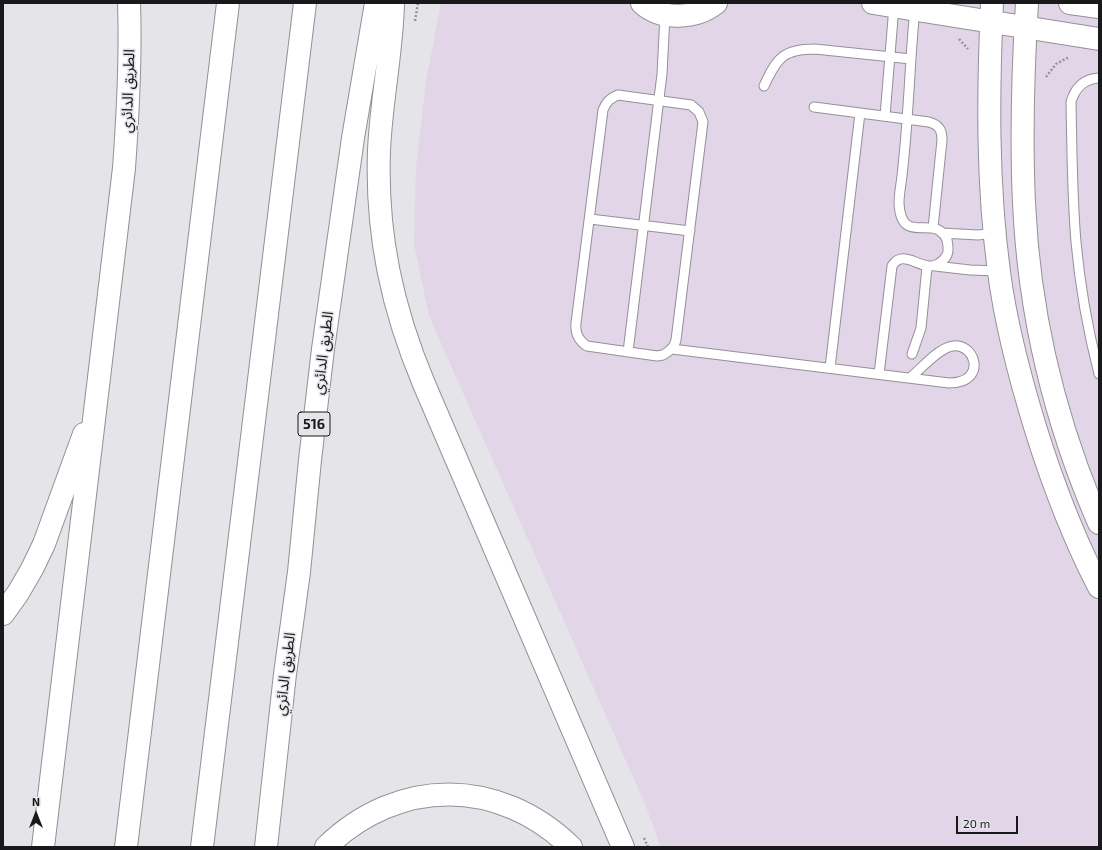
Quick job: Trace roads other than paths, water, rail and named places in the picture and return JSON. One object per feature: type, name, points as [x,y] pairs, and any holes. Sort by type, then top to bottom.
[{"type":"main road","name":"الطريق الدائري","points":[[43,847],[124,168],[130,36],[129,3]]},
{"type":"main road","points":[[126,847],[228,3]]},
{"type":"main road","points":[[202,847],[305,3]]},
{"type":"main road","name":"الطريق الدائري","points":[[266,847],[323,349],[350,153],[376,3]]},
{"type":"main road","points":[[393,3],[380,137],[379,185],[385,253],[400,320],[422,378],[623,847]]},
{"type":"main road","points":[[642,3],[665,15],[681,16],[697,14],[716,3]]},
{"type":"main road","points":[[1027,3],[1023,111],[1024,204],[1027,248],[1033,293],[1043,349],[1060,417],[1073,458],[1099,523]]},
{"type":"main road","points":[[1070,3],[1099,7]]},
{"type":"main road","points":[[894,6],[991,12],[1025,27],[1099,39]]},
{"type":"main road","points":[[991,12],[989,141],[998,271],[1006,317],[1019,374],[1051,477],[1070,526],[1099,587]]},
{"type":"main road","points":[[3,614],[25,581],[44,544],[73,462],[96,407]]},
{"type":"main road","points":[[326,847],[339,834],[375,811],[416,797],[438,795],[481,797],[502,803],[522,811],[540,822],[558,834],[571,847]]},
{"type":"lane","points":[[885,116],[894,6]]},
{"type":"lane","points":[[894,6],[911,59],[900,192],[900,214],[906,224],[911,227],[933,228],[942,233],[978,235],[995,233]]},
{"type":"lane","points":[[628,352],[662,74],[665,15]]},
{"type":"lane","points":[[764,86],[774,64],[784,55],[803,49],[911,59]]},
{"type":"lane","points":[[1099,78],[1093,78],[1085,81],[1078,86],[1073,94],[1071,102],[1073,206],[1076,243],[1086,316],[1099,374]]},
{"type":"lane","points":[[618,95],[659,100],[690,105],[695,108],[702,117],[703,127],[676,340],[672,349],[663,355],[657,356],[587,346],[582,343],[576,334],[576,323],[603,110],[605,105],[613,97],[618,95]]},
{"type":"lane","points":[[814,107],[934,123],[938,126],[942,134],[933,228]]},
{"type":"lane","points":[[830,368],[860,113]]},
{"type":"lane","points":[[590,219],[690,231]]},
{"type":"lane","points":[[931,266],[942,262],[947,255],[948,247],[942,233]]},
{"type":"lane","points":[[879,374],[892,266],[898,260],[906,259],[931,266],[998,271]]},
{"type":"lane","points":[[912,354],[920,328],[931,266]]},
{"type":"lane","points":[[672,349],[949,383],[958,383],[970,376],[973,370],[973,356],[963,347],[949,347],[937,355],[910,378]]}]
